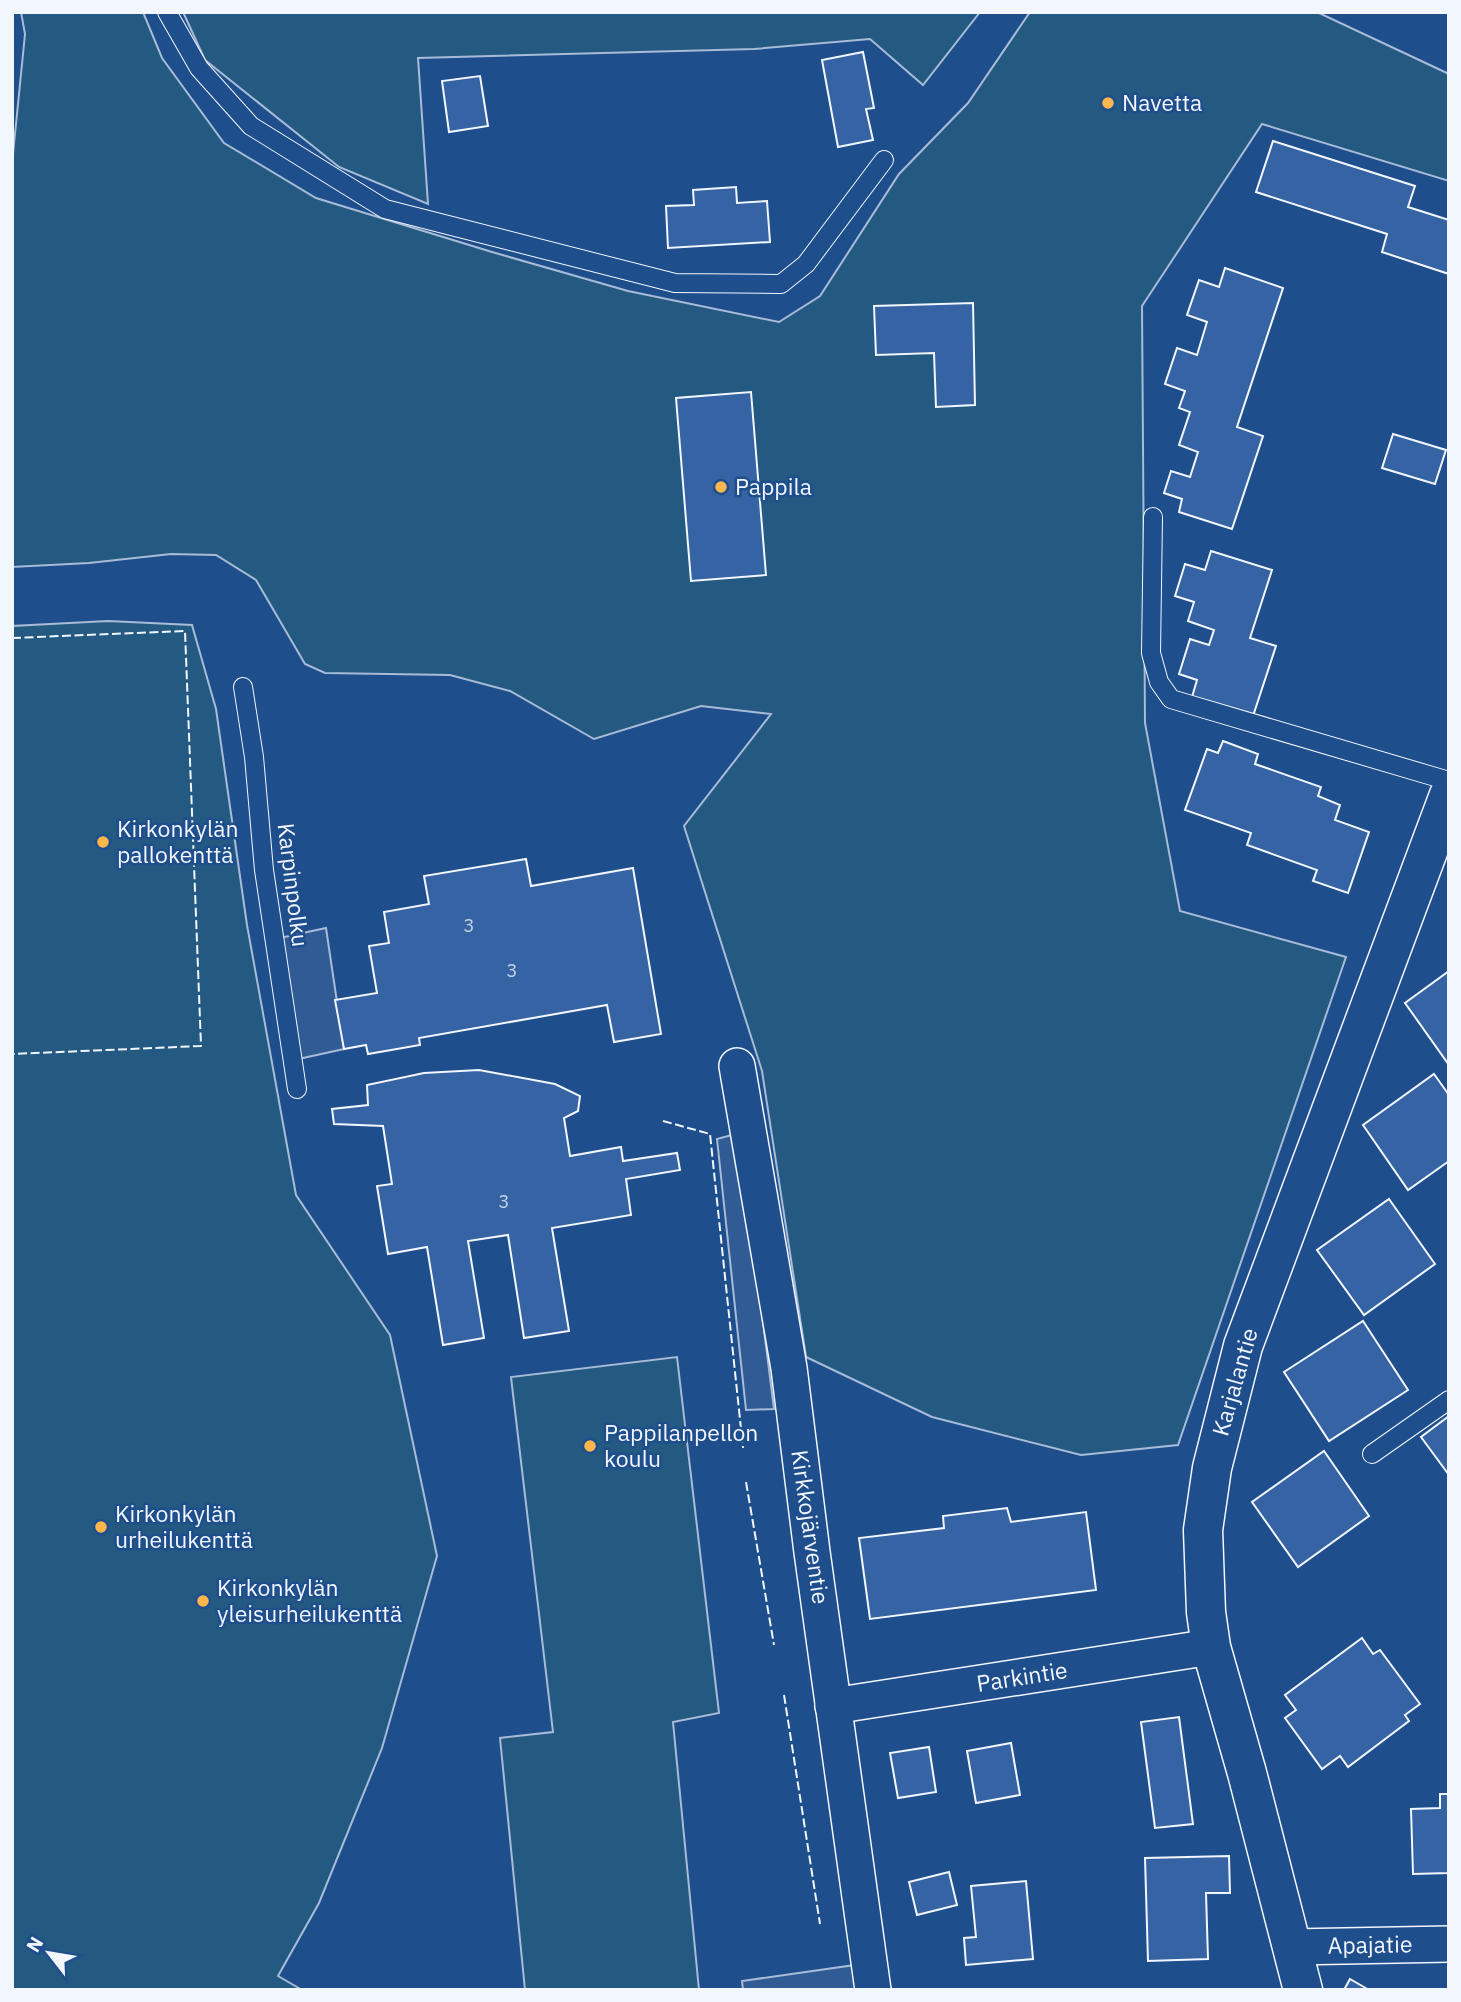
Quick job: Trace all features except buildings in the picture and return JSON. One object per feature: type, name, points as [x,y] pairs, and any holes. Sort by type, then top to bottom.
[{"type":"street","name":"Karjalantie","points":[[1303,1990],[1211,1647],[1206,1612],[1203,1530],[1212,1468],[1243,1346],[1448,799]]},
{"type":"street","name":"Kirkkojärventie","points":[[737,1066],[789,1368],[832,1706],[873,1990]]},
{"type":"street","name":"Parkintie","points":[[832,1706],[1211,1647]]},
{"type":"street","name":"Apajatie","points":[[1292,1947],[1449,1944]]},
{"type":"lane","points":[[167,12],[199,68],[251,126],[385,209],[675,283],[782,284],[806,264],[884,160]]},
{"type":"lane","points":[[1153,517],[1151,653],[1159,682],[1171,699],[1448,799]]},
{"type":"lane","name":"Karpinpolku","points":[[243,687],[254,757],[264,870],[297,1089]]},
{"type":"lane","points":[[1372,1454],[1449,1400]]},
{"type":"shaded area","points":[[21,12],[143,12],[162,58],[224,143],[316,198],[628,291],[779,322],[820,296],[899,174],[968,103],[1030,12],[1317,12],[1449,74],[1449,181],[1262,124],[1142,306],[1145,723],[1180,911],[1346,957],[1178,1445],[1081,1455],[932,1417],[806,1357],[762,1071],[684,826],[771,714],[701,706],[594,739],[510,691],[450,675],[325,673],[305,664],[256,580],[216,555],[171,554],[89,563],[12,567],[12,164],[25,34]]},
{"type":"shaded area","points":[[183,12],[980,12],[923,85],[870,39],[754,49],[418,58],[428,204],[339,167],[205,60]]},
{"type":"shaded area","points":[[108,621],[192,625],[216,709],[247,925],[296,1195],[390,1335],[437,1556],[382,1748],[319,1903],[278,1976],[302,1990],[12,1990],[12,626]]},
{"type":"shaded area","points":[[326,928],[344,1049],[294,1060],[275,939]]},
{"type":"shaded area","points":[[739,1133],[774,1409],[746,1410],[717,1139]]},
{"type":"shaded area","points":[[677,1357],[719,1713],[673,1722],[699,1990],[525,1990],[500,1738],[553,1732],[511,1377]]},
{"type":"shaded area","points":[[855,1965],[858,1990],[743,1990],[742,1981]]},
{"type":"fence","points":[[12,638],[185,631],[201,1046],[12,1054]]},
{"type":"fence","points":[[663,1121],[710,1134],[743,1448]]},
{"type":"fence","points":[[746,1482],[774,1645]]},
{"type":"fence","points":[[784,1695],[820,1924]]},
{"type":"place","name":"Navetta","points":[[1108,103]]},
{"type":"place","name":"Pappila","points":[[721,487]]},
{"type":"place","name":"Kirkonkylän pallokenttä","points":[[103,842]]},
{"type":"place","name":"Pappilanpellon koulu","points":[[590,1446]]},
{"type":"place","name":"Kirkonkylän urheilukenttä","points":[[101,1527]]},
{"type":"place","name":"Kirkonkylän yleisurheilukenttä","points":[[203,1601]]}]
